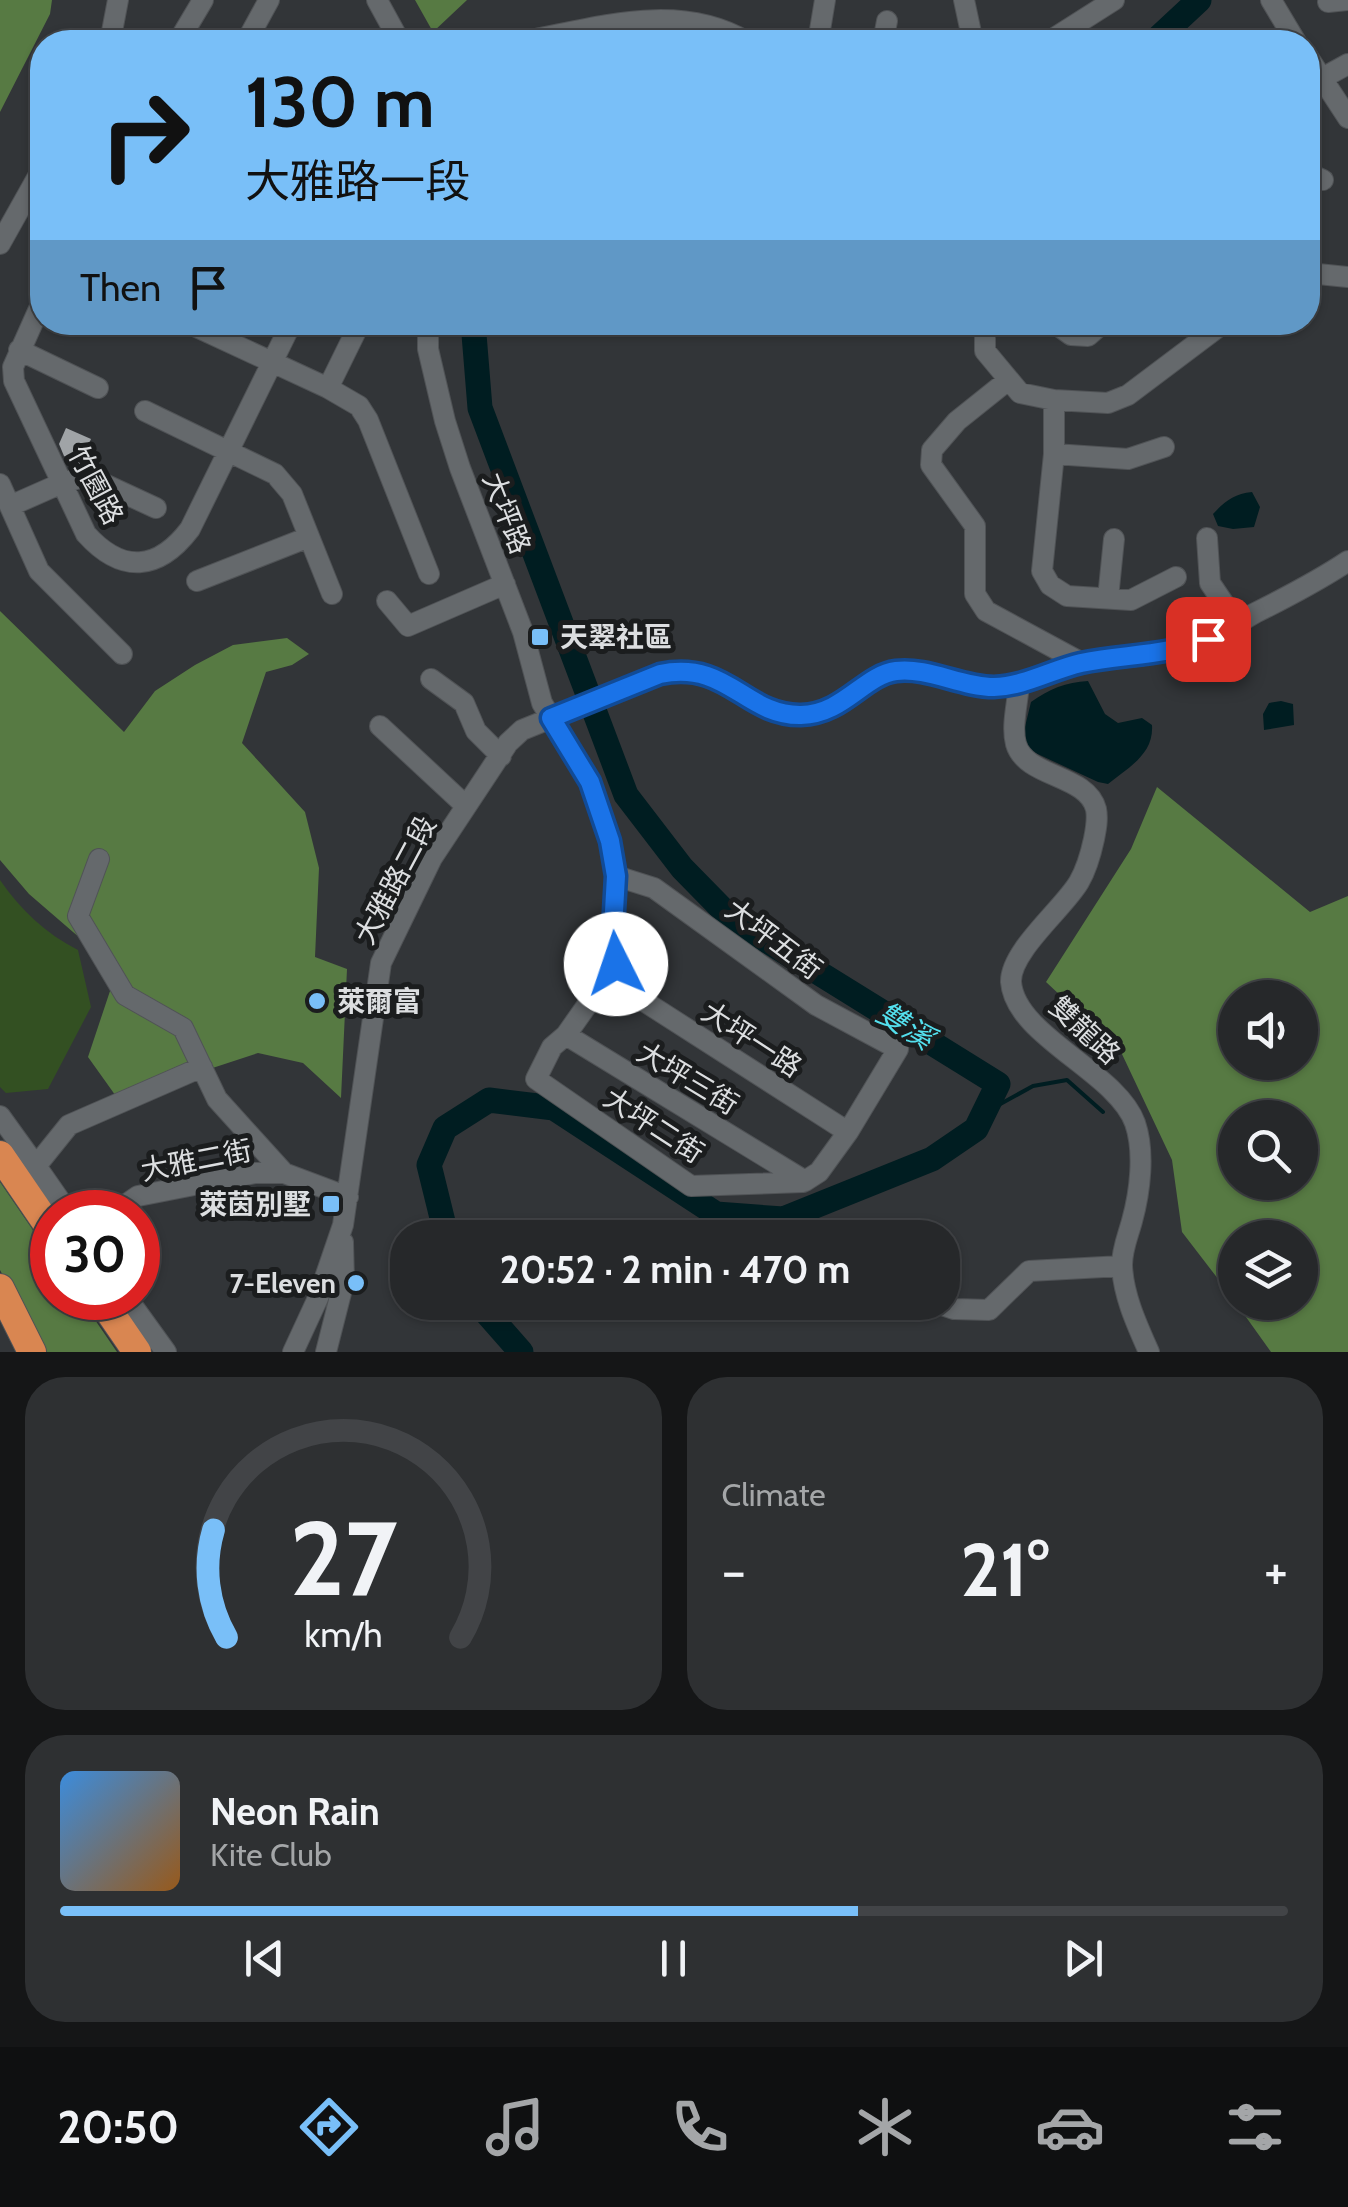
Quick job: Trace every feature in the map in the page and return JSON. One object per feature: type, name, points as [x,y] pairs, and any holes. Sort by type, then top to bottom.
[{"type":"highway","points":[[0,1155],[30,1199]]},
{"type":"highway","points":[[0,1288],[32,1352]]},
{"type":"highway","points":[[116,1320],[135,1346]]},
{"type":"street","points":[[112,30],[118,0]]},
{"type":"street","points":[[185,30],[203,0]]},
{"type":"street","points":[[253,30],[270,0]]},
{"type":"street","points":[[377,0],[387,30]]},
{"type":"street","points":[[820,30],[826,0]]},
{"type":"street","points":[[964,0],[970,30]]},
{"type":"street","points":[[1067,30],[1114,0]]},
{"type":"street","points":[[1271,0],[1289,30]]},
{"type":"street","points":[[567,30],[648,9],[716,30]]},
{"type":"street","points":[[885,30],[888,21]]},
{"type":"street","points":[[1320,78],[1348,64]]},
{"type":"street","points":[[1320,87],[1348,118]]},
{"type":"street","points":[[0,244],[30,190]]},
{"type":"street","points":[[1320,274],[1348,277]]},
{"type":"street","name":"竹園路","points":[[30,327],[13,367],[14,380],[86,534],[103,552],[126,562],[157,559],[174,550],[190,529],[285,335]]},
{"type":"street","points":[[212,335],[328,388],[358,406],[368,420],[429,574]]},
{"type":"street","points":[[328,388],[354,335]]},
{"type":"street","name":"大坪路","points":[[428,335],[445,421],[523,632],[542,703],[558,715]]},
{"type":"street","points":[[985,335],[985,351],[1020,392],[1054,400],[1108,403],[1128,396],[1208,335]]},
{"type":"street","points":[[19,350],[98,388]]},
{"type":"street","points":[[1008,381],[957,421],[932,450],[931,465],[975,526],[975,594],[986,611],[1082,663]]},
{"type":"street","points":[[1054,400],[1054,454],[1042,571],[1050,585],[1066,596],[1131,600],[1176,577]]},
{"type":"street","points":[[145,411],[276,474],[292,494],[332,594]]},
{"type":"street","points":[[1054,454],[1128,459],[1164,446]]},
{"type":"street","points":[[10,506],[87,476],[156,508]]},
{"type":"street","points":[[0,484],[40,571],[122,654]]},
{"type":"street","points":[[197,581],[309,537]]},
{"type":"street","points":[[1207,538],[1210,583],[1237,624]]},
{"type":"street","points":[[1108,598],[1114,539]]},
{"type":"street","name":"大雅路二段","points":[[294,1351],[318,1298],[343,1225],[381,964],[432,858],[508,743],[522,730],[660,674],[696,671],[729,684],[767,708],[801,715],[837,706],[881,676],[896,671],[989,687],[1018,683],[1082,663],[1132,658],[1192,645],[1348,561]]},
{"type":"street","points":[[386,601],[408,626],[505,584]]},
{"type":"street","points":[[431,679],[464,703],[476,732],[501,756]]},
{"type":"street","name":"雙龍路","points":[[1018,683],[1014,732],[1018,749],[1037,765],[1084,791],[1095,805],[1098,822],[1078,883],[1022,955],[1013,969],[1011,984],[1034,1024],[1124,1103],[1134,1121],[1139,1154],[1138,1188],[1122,1266],[1134,1317],[1149,1352]]},
{"type":"street","points":[[558,715],[590,782],[610,841],[616,876],[616,964],[566,1035]]},
{"type":"street","points":[[380,726],[466,806]]},
{"type":"street","points":[[99,859],[78,916],[125,995],[183,1028],[217,1099],[284,1173]]},
{"type":"street","name":"大坪五街","points":[[616,876],[654,888],[816,1005],[898,1050],[843,1129]]},
{"type":"street","name":"大坪一路","points":[[616,964],[639,998],[843,1129]]},
{"type":"street","name":"大坪三街","points":[[566,1035],[805,1182]]},
{"type":"street","name":"大坪二街","points":[[566,1035],[552,1047],[536,1079],[691,1186],[805,1182]]},
{"type":"street","points":[[36,1166],[69,1125],[202,1067]]},
{"type":"street","points":[[0,1116],[53,1190]]},
{"type":"street","points":[[805,1182],[819,1172],[843,1129]]},
{"type":"street","name":"大雅二街","points":[[160,1192],[255,1174],[284,1173],[348,1197]]},
{"type":"street","name":"大雅路二段","points":[[325,1352],[344,1281],[343,1225]]},
{"type":"street","points":[[960,1309],[988,1310],[1028,1271],[1122,1266]]},
{"type":"street","points":[[143,1320],[166,1352]]},
{"type":"street","points":[[272,1351],[325,1352]]},
{"type":"green space","points":[[0,0],[52,0],[42,30],[30,30],[30,53],[0,112]]},
{"type":"green space","points":[[415,0],[467,0],[435,30]]},
{"type":"green space","points":[[0,611],[124,732],[155,691],[233,645],[287,638],[309,654],[292,665],[266,672],[242,743],[305,812],[319,868],[315,957],[347,969],[341,1098],[303,1063],[258,1053],[118,1099],[88,1057],[117,970],[29,894],[0,860]]},
{"type":"green space","points":[[1157,787],[1310,912],[1348,896],[1348,1352],[1271,1352],[1248,1320],[1318,1320],[1318,1220],[1218,1220],[1218,1279],[1182,1232],[1172,1160],[1121,1052],[1046,982],[1131,849]]},
{"type":"green space","points":[[0,880],[34,920],[78,950],[91,1007],[48,1089],[6,1093],[0,1087]]},
{"type":"green space","points":[[0,1182],[30,1226],[30,1320],[95,1320],[117,1352],[44,1352],[0,1270]]},
{"type":"water","points":[[1252,492],[1260,507],[1254,527],[1218,526],[1213,514],[1217,509],[1235,496]]},
{"type":"water","points":[[1088,681],[1105,714],[1118,723],[1142,718],[1152,725],[1144,752],[1108,784],[1029,750],[1023,735],[1031,702],[1058,687]]},
{"type":"water","points":[[1269,703],[1293,704],[1294,725],[1264,730],[1263,714]]},
{"type":"building","points":[[66,428],[91,439],[80,464],[64,456],[59,444]]},
{"type":"waterway","name":"雙溪","points":[[1167,30],[1199,0]]},
{"type":"waterway","name":"雙溪","points":[[443,1220],[429,1165],[445,1128],[489,1100],[554,1108],[716,1214],[783,1219],[932,1159],[976,1129],[998,1084],[732,919],[682,868],[626,795],[480,408],[474,335]]},
{"type":"waterway","points":[[984,1113],[1033,1086],[1067,1080],[1103,1112]]},
{"type":"waterway","name":"雙溪","points":[[493,1320],[521,1352]]},
{"type":"place","name":"天翠社區","points":[[540,637]]},
{"type":"place","name":"萊爾富","points":[[317,1001]]},
{"type":"place","name":"萊茵別墅","points":[[331,1204]]},
{"type":"place","name":"7-Eleven","points":[[356,1283]]},
{"type":"route","points":[[616,964],[615,858],[590,782],[551,718],[678,670],[713,676],[767,708],[801,715],[837,706],[881,676],[896,671],[989,687],[1008,686],[1082,663],[1132,658],[1208,639]]}]
